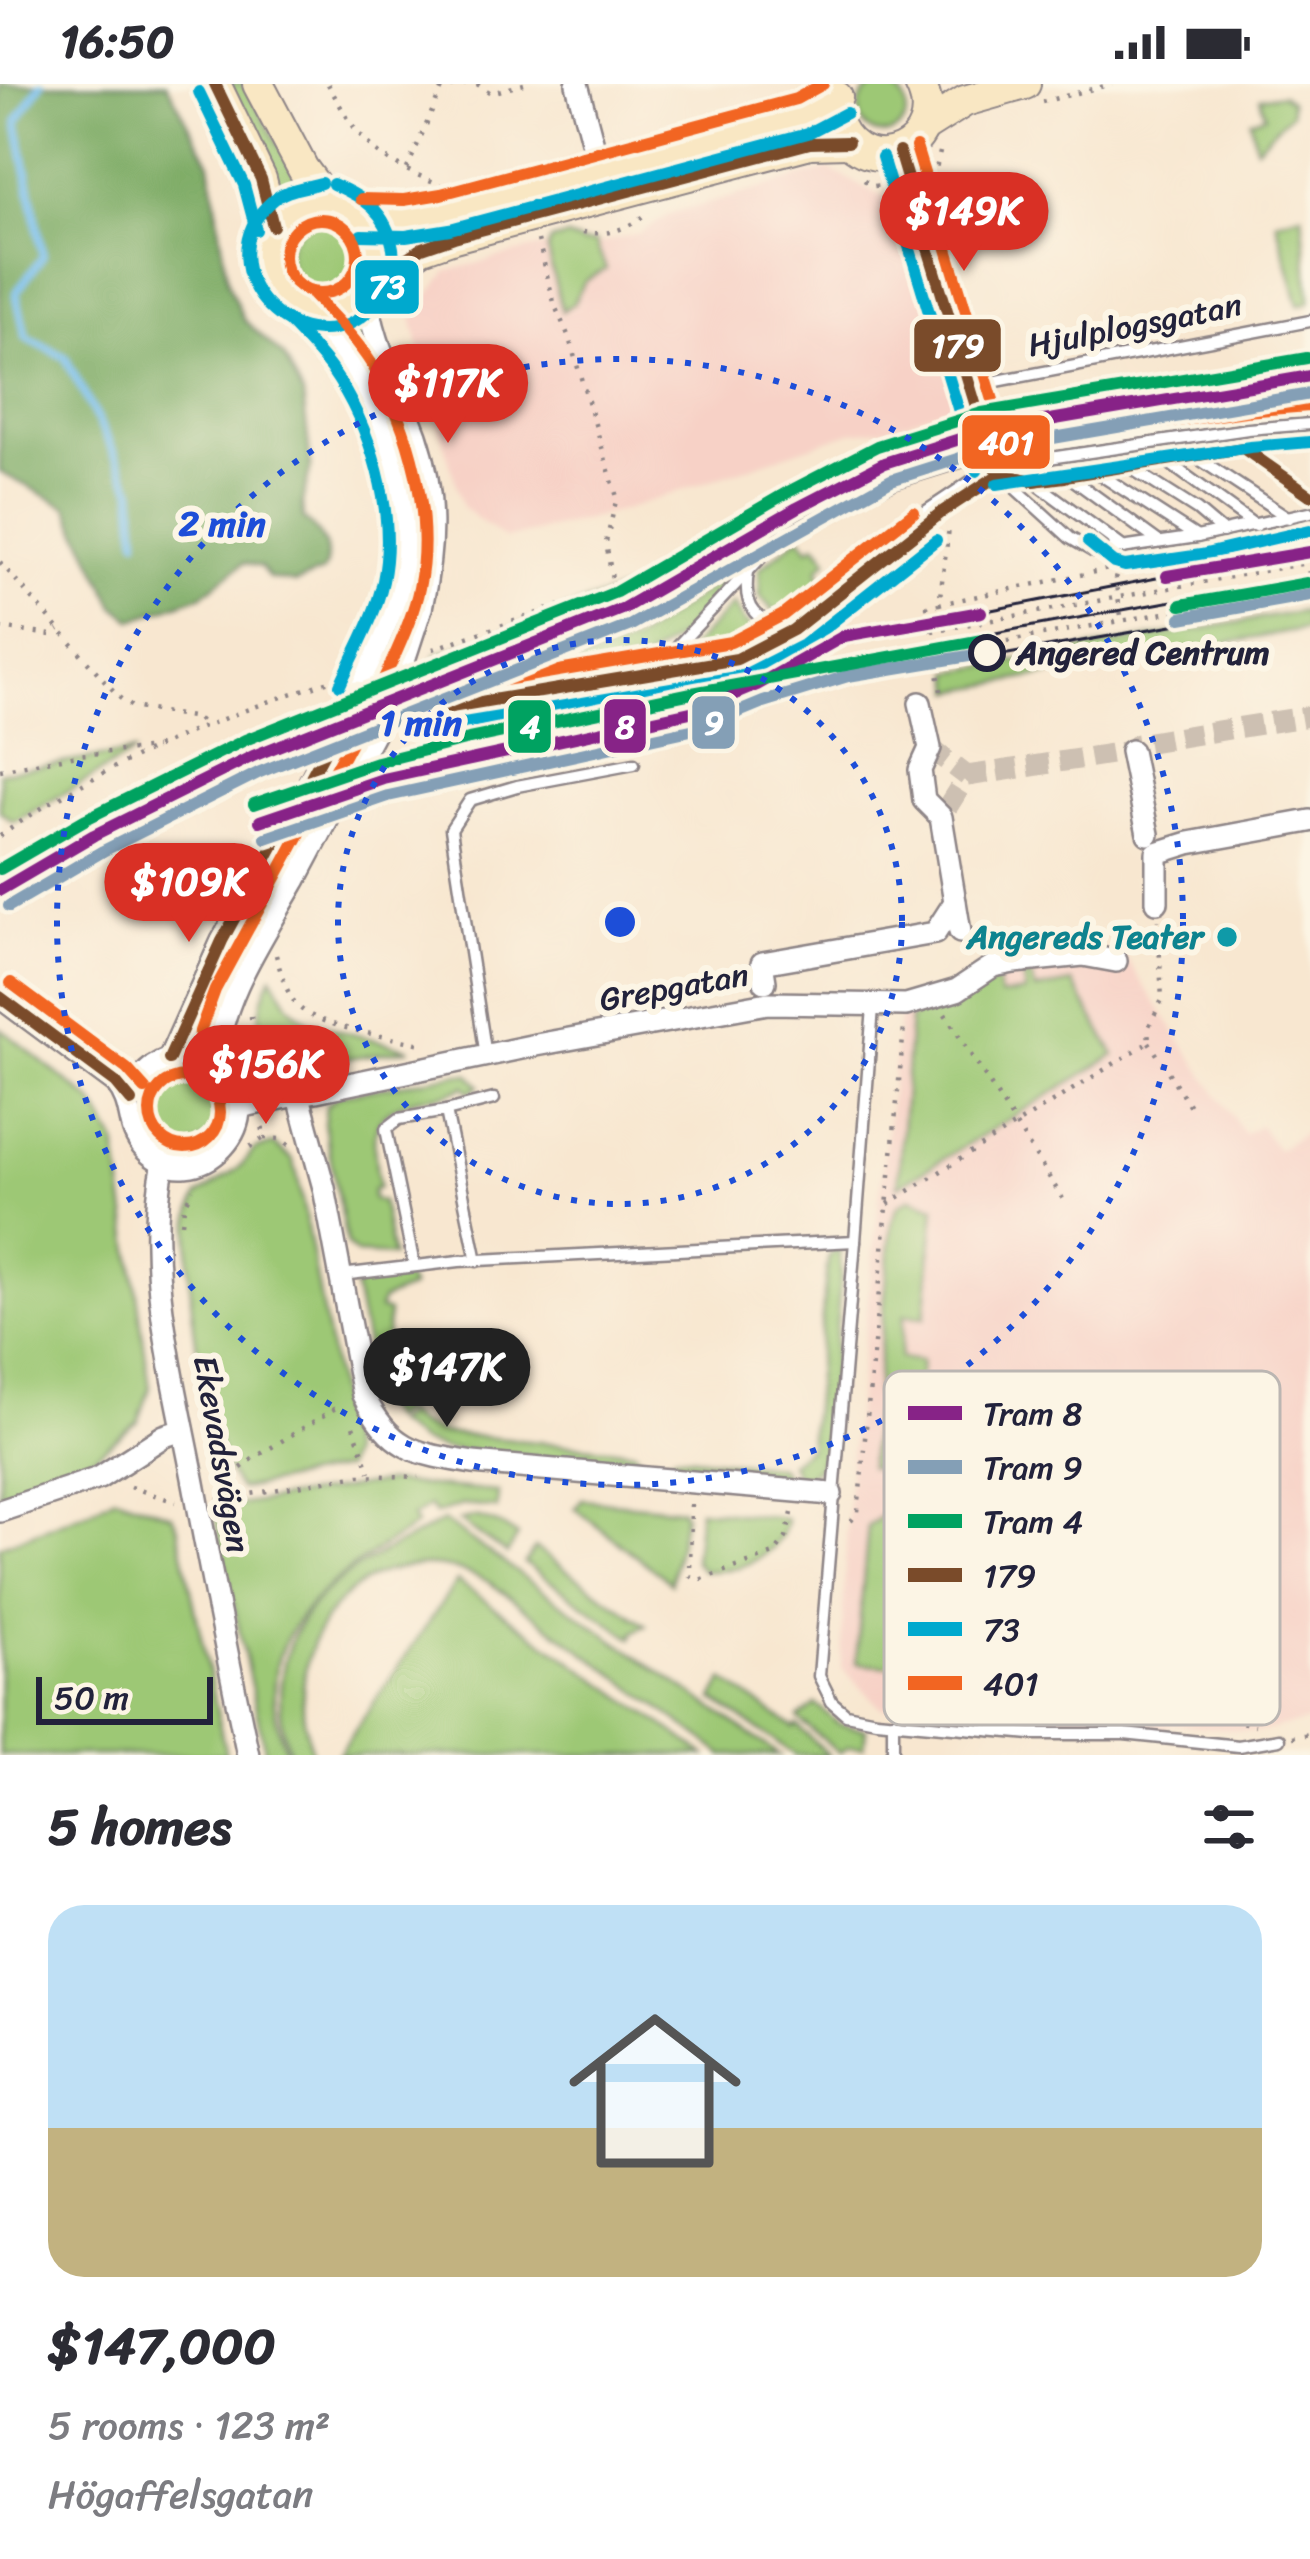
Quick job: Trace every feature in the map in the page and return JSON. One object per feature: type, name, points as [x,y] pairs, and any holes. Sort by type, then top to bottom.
[{"type":"street","points":[[215,84],[261,179],[273,226]]},
{"type":"street","points":[[258,84],[303,169],[326,200],[361,217],[404,218],[446,212],[803,116],[840,90]]},
{"type":"street","points":[[577,84],[600,171]]},
{"type":"street","points":[[920,84],[927,106],[924,127]]},
{"type":"street","points":[[978,410],[902,167],[924,127],[965,101],[1025,84]]},
{"type":"street","points":[[840,90],[837,121],[848,142]]},
{"type":"street","points":[[300,308],[330,311],[345,306],[422,248],[454,237],[810,143],[848,142],[902,167]]},
{"type":"street","points":[[169,1059],[222,940],[357,692],[399,593],[402,514],[384,434],[347,359],[275,288],[268,274],[267,242],[273,226],[305,202],[326,200]]},
{"type":"street","points":[[214,1065],[217,1036],[230,997],[391,700],[422,608],[433,555],[429,489],[417,437],[375,336],[369,284],[376,255],[361,217]]},
{"type":"street","points":[[920,703],[930,748],[920,770],[924,800],[941,817],[960,932]]},
{"type":"street","points":[[1131,751],[1148,834]]},
{"type":"street","points":[[1157,902],[1157,853],[1310,821]]},
{"type":"street","points":[[765,982],[762,963],[934,933],[955,902]]},
{"type":"street","name":"Grepgatan","points":[[249,1105],[768,1003],[906,1005],[957,990],[993,967],[1014,962],[1082,955],[1117,961]]},
{"type":"street","points":[[0,997],[116,1083],[130,1101],[133,1131],[140,1144],[164,1162],[200,1164],[217,1156],[230,1143],[249,1105],[214,1065],[193,1057],[169,1059],[144,1074],[130,1101]]},
{"type":"street","points":[[298,1093],[323,1188],[363,1395],[378,1425],[405,1448],[472,1463],[799,1494],[830,1505]]},
{"type":"street","name":"Ekevadsvägen","points":[[164,1162],[155,1205],[155,1255],[194,1430],[248,1755]]},
{"type":"street","points":[[0,1510],[100,1478],[164,1436],[194,1430]]},
{"type":"lane","name":"Hjulplogsgatan","points":[[971,386],[1310,321]]},
{"type":"lane","points":[[651,675],[785,532],[896,482],[1259,405],[1310,400]]},
{"type":"lane","points":[[978,410],[994,464],[1094,552],[1197,537],[1310,512]]},
{"type":"lane","points":[[357,692],[445,708],[737,659],[793,630],[952,505],[994,464],[1310,424]]},
{"type":"lane","points":[[1033,482],[1243,448],[1310,495]]},
{"type":"lane","points":[[1196,457],[1289,518]]},
{"type":"lane","points":[[1166,461],[1256,526]]},
{"type":"lane","points":[[994,464],[1033,482],[1122,548]]},
{"type":"lane","points":[[1130,467],[1223,532]]},
{"type":"lane","points":[[1096,472],[1197,537]]},
{"type":"lane","points":[[1068,476],[1159,542]]},
{"type":"lane","points":[[749,568],[745,592],[757,616],[773,627],[793,630]]},
{"type":"lane","points":[[486,1056],[451,829],[470,800],[634,764]]},
{"type":"lane","points":[[873,1007],[819,1676],[832,1702],[846,1714],[884,1720]]},
{"type":"lane","points":[[414,1265],[386,1130],[399,1119],[494,1100]]},
{"type":"lane","points":[[446,1111],[477,1261]]},
{"type":"lane","points":[[338,1276],[414,1265],[854,1241]]},
{"type":"lane","points":[[892,1755],[893,1725]]},
{"type":"lane","points":[[937,1725],[1124,1734],[1238,1746],[1279,1739]]},
{"type":"path","points":[[328,84],[359,138],[375,154],[454,187]]},
{"type":"path","points":[[406,169],[442,85],[465,84]]},
{"type":"path","points":[[478,84],[490,93],[524,84]]},
{"type":"path","points":[[853,173],[874,186],[902,167],[934,177]]},
{"type":"path","points":[[577,232],[598,235],[632,226],[658,205]]},
{"type":"path","points":[[538,240],[617,496],[605,542],[614,587]]},
{"type":"path","points":[[939,604],[950,523]]},
{"type":"path","points":[[936,655],[1310,585],[1303,535],[1256,543]]},
{"type":"path","points":[[1122,548],[1116,597],[1122,622]]},
{"type":"path","points":[[0,562],[107,685],[133,707],[196,718],[204,725]]},
{"type":"path","points":[[932,631],[1307,563]]},
{"type":"path","points":[[940,685],[927,606],[1118,567]]},
{"type":"path","points":[[0,628],[51,635],[59,630]]},
{"type":"path","points":[[0,836],[204,725],[329,681]]},
{"type":"path","points":[[0,770],[77,755],[158,748]]},
{"type":"path","points":[[0,822],[8,831]]},
{"type":"path","points":[[1157,902],[1162,1000],[1148,1028],[1149,1042],[1193,1112]]},
{"type":"path","points":[[266,974],[285,939]]},
{"type":"path","points":[[276,955],[285,986],[298,1007],[314,1017],[424,1045]]},
{"type":"path","points":[[935,998],[1065,1202]]},
{"type":"path","points":[[849,1541],[851,1518],[858,1512],[906,1005]]},
{"type":"path","points":[[247,1149],[264,1138],[249,1105],[251,1013]]},
{"type":"path","points":[[888,1204],[1149,1042]]},
{"type":"path","points":[[182,1224],[188,1196],[203,1182]]},
{"type":"path","points":[[227,1487],[235,1473],[254,1458],[294,1436],[329,1408],[346,1402]]},
{"type":"path","points":[[194,1430],[231,1498],[359,1475]]},
{"type":"path","points":[[691,1504],[688,1566],[690,1576],[699,1580],[774,1554],[786,1538],[792,1514]]},
{"type":"path","points":[[1255,1725],[1279,1739]]},
{"type":"shaded area","points":[[829,169],[887,199],[963,401],[889,428],[851,432],[624,510],[505,539],[463,508],[412,316],[448,271],[553,244],[591,246],[640,233],[668,215]]},
{"type":"shaded area","points":[[1125,957],[1244,1134],[1260,1125],[1277,1150],[1310,1129],[1310,1721],[1257,1732],[1184,1725],[1280,1725],[1280,1371],[884,1371],[884,1708],[841,1668],[849,1472],[900,1011],[994,975]]},
{"type":"shaded area","points":[[1078,1725],[1171,1725],[1158,1732]]},
{"type":"green space","points":[[0,84],[167,84],[210,163],[228,283],[243,319],[284,357],[303,395],[311,467],[303,518],[326,548],[323,572],[295,583],[269,578],[261,567],[244,563],[200,596],[133,620],[115,606],[67,507],[0,472]]},
{"type":"green space","points":[[228,84],[244,84],[306,192],[281,202]]},
{"type":"green space","points":[[883,86],[900,93],[907,110],[900,127],[883,134],[866,127],[859,110],[866,93]]},
{"type":"green space","points":[[1281,94],[1290,101],[1291,113],[1256,147],[1250,120],[1265,115],[1260,98]]},
{"type":"green space","points":[[1302,214],[1310,302],[1299,305],[1276,221]]},
{"type":"green space","points":[[322,221],[346,231],[356,255],[346,279],[322,289],[298,279],[288,255],[298,231]]},
{"type":"green space","points":[[567,237],[595,242],[606,269],[585,281],[573,303],[562,311],[547,250],[550,241]]},
{"type":"green space","points":[[360,308],[411,442],[425,528],[410,616],[406,615],[414,577],[411,513],[325,321]]},
{"type":"green space","points":[[800,536],[809,548],[816,544],[828,559],[819,568],[821,582],[791,608],[774,612],[760,596],[759,569]]},
{"type":"green space","points":[[726,576],[730,579],[719,596],[682,634],[644,661],[545,677],[636,640]]},
{"type":"green space","points":[[641,583],[570,617],[433,666],[436,655]]},
{"type":"green space","points":[[733,604],[755,631],[680,659]]},
{"type":"green space","points":[[1304,611],[1307,629],[954,691],[952,672]]},
{"type":"green space","points":[[135,752],[18,820],[0,811],[0,772]]},
{"type":"green space","points":[[1031,975],[1035,990],[1073,983],[1115,1055],[898,1186],[910,1019],[950,1006],[996,979],[1000,996],[1025,992],[1023,976]]},
{"type":"green space","points":[[272,976],[290,1006],[310,1023],[410,1049],[268,1070],[259,1023]]},
{"type":"green space","points":[[0,1028],[93,1102],[116,1142],[150,1388],[138,1422],[93,1457],[0,1495]]},
{"type":"green space","points":[[469,1074],[480,1086],[469,1092],[465,1086],[420,1098],[380,1119],[374,1142],[379,1187],[373,1189],[373,1199],[382,1202],[392,1256],[356,1254],[347,1245],[324,1124],[326,1105],[339,1095]]},
{"type":"green space","points":[[183,1079],[207,1089],[217,1113],[207,1137],[183,1147],[159,1137],[149,1113],[159,1089]]},
{"type":"green space","points":[[273,1144],[293,1160],[298,1178],[349,1454],[344,1469],[240,1489],[215,1434],[196,1345],[191,1220],[198,1196],[239,1168],[254,1150]]},
{"type":"green space","points":[[911,1198],[935,1207],[925,1317],[904,1315],[900,1358],[921,1361],[920,1371],[884,1371],[884,1409],[876,1392],[892,1222],[898,1206]]},
{"type":"green space","points":[[839,1248],[841,1273],[826,1448],[817,1469],[799,1480],[790,1463],[809,1447],[827,1267],[829,1256]]},
{"type":"green space","points":[[381,1278],[405,1279],[411,1288],[382,1300],[379,1309],[388,1312],[382,1394],[398,1390],[404,1409],[391,1420],[377,1400],[355,1289]]},
{"type":"green space","points":[[406,1414],[440,1433],[635,1451],[641,1462],[633,1466],[442,1449],[420,1442],[394,1424]]},
{"type":"green space","points":[[874,1415],[884,1415],[884,1497],[882,1469],[869,1467]]},
{"type":"green space","points":[[675,1455],[779,1467],[790,1482],[665,1471],[665,1461]]},
{"type":"green space","points":[[387,1482],[498,1492],[497,1508],[462,1505],[435,1514],[429,1506],[412,1517],[416,1525],[325,1590],[284,1644],[275,1676],[276,1713],[288,1755],[266,1755],[214,1513],[231,1506]]},
{"type":"green space","points":[[115,1496],[172,1515],[178,1528],[226,1755],[0,1755],[0,1546]]},
{"type":"green space","points":[[582,1499],[681,1509],[684,1514],[671,1583],[575,1508]]},
{"type":"green space","points":[[699,1509],[786,1520],[766,1553],[728,1570],[702,1570],[694,1561]]},
{"type":"green space","points":[[884,1513],[884,1665],[856,1663],[868,1526]]},
{"type":"green space","points":[[476,1517],[518,1536],[507,1554],[459,1521]]},
{"type":"green space","points":[[443,1521],[780,1755],[724,1755],[489,1582],[445,1568],[405,1567],[369,1579],[340,1601],[318,1632],[305,1669],[303,1711],[313,1755],[292,1755],[280,1710],[281,1687],[293,1636],[307,1612],[346,1576]]},
{"type":"green space","points":[[535,1548],[646,1625],[632,1638],[524,1563]]},
{"type":"green space","points":[[457,1581],[706,1755],[338,1755]]},
{"type":"green space","points":[[724,1680],[794,1728],[797,1725],[828,1755],[796,1755],[713,1699]]},
{"type":"green space","points":[[815,1704],[839,1724],[866,1729],[864,1747],[848,1747],[839,1753],[798,1718]]},
{"type":"waterway","points":[[41,84],[17,121],[43,256],[16,293],[26,337],[65,357],[133,490],[137,539]]},
{"type":"tunnel","points":[[967,776],[1131,751],[1137,744],[1310,716]]},
{"type":"tunnel","points":[[930,748],[967,776],[941,817]]},
{"type":"tram line","name":"4","points":[[0,869],[86,819],[245,740],[616,592],[877,446],[982,413],[1307,358]]},
{"type":"tram line","name":"8","points":[[0,890],[94,835],[253,756],[624,608],[884,463],[985,431],[1310,376]]},
{"type":"tram line","name":"9","points":[[9,906],[103,851],[260,772],[631,625],[891,480],[989,449],[1310,394]]},
{"type":"tram line","points":[[210,778],[280,757],[631,624],[797,508]]},
{"type":"tram line","name":"8","points":[[1167,576],[1310,552]]},
{"type":"tram line","points":[[981,612],[1167,576]]},
{"type":"tram line","name":"4","points":[[1181,605],[1307,583]]},
{"type":"tram line","name":"9","points":[[1181,618],[1310,595]]},
{"type":"tram line","points":[[984,635],[1178,600]]},
{"type":"tram line","name":"8","points":[[260,821],[383,779],[695,711],[757,685],[844,636],[981,612]]},
{"type":"tram line","points":[[991,657],[1184,623]]},
{"type":"tram line","name":"4","points":[[254,804],[377,762],[469,739],[988,639]]},
{"type":"tram line","name":"9","points":[[266,838],[388,796],[700,728],[763,702],[848,676],[987,653]]},
{"type":"transit line","name":"179","points":[[215,84],[261,179],[273,226]]},
{"type":"transit line","name":"401","points":[[361,199],[404,200],[441,194],[796,99],[823,84]]},
{"type":"transit line","name":"73","points":[[199,92],[244,185],[256,230]]},
{"type":"transit line","name":"73","points":[[361,235],[406,236],[450,229],[808,133],[846,113]]},
{"type":"transit line","name":"179","points":[[370,282],[422,248],[454,237],[810,143],[848,142]]},
{"type":"transit line","name":"401","points":[[916,147],[1007,446],[1309,406]]},
{"type":"transit line","name":"179","points":[[899,152],[994,466],[1000,474],[1033,481],[1065,477]]},
{"type":"transit line","name":"73","points":[[882,157],[977,471]]},
{"type":"transit line","name":"73","points":[[321,183],[275,198],[251,229],[246,257],[253,283],[269,306],[291,322],[317,330],[346,326],[373,307],[387,288],[393,264],[390,235],[379,215],[333,184]]},
{"type":"transit line","name":"401","points":[[321,219],[335,221],[347,230],[356,242],[358,256],[356,270],[347,282],[335,291],[321,293],[307,291],[295,282],[286,270],[284,256],[286,242],[295,230],[307,221],[321,219]]},
{"type":"transit line","name":"401","points":[[313,295],[359,347],[386,390],[416,473],[423,532],[414,608],[339,765]]},
{"type":"transit line","name":"73","points":[[287,320],[326,362],[358,416],[383,499],[383,581],[340,685]]},
{"type":"transit line","name":"73","points":[[997,484],[1310,442]]},
{"type":"transit line","name":"179","points":[[169,1059],[222,941],[357,692],[445,708],[737,659],[793,630],[942,512],[1000,474],[1033,481],[1243,448],[1310,495]]},
{"type":"transit line","name":"401","points":[[197,1064],[200,1031],[215,990],[380,686],[392,682],[445,690],[731,642],[783,615],[914,512]]},
{"type":"transit line","name":"73","points":[[1088,542],[1125,566],[1201,555],[1310,530]]},
{"type":"transit line","name":"73","points":[[354,710],[446,726],[742,676],[803,645],[936,540]]},
{"type":"transit line","name":"401","points":[[11,983],[127,1069],[145,1089]]},
{"type":"transit line","name":"179","points":[[0,997],[116,1083],[131,1101]]},
{"type":"transit line","name":"401","points":[[185,1077],[210,1087],[220,1112],[210,1137],[185,1147],[160,1137],[150,1112],[160,1087],[185,1077]]},
{"type":"place","name":"Angered Centrum","points":[[987,653]]},
{"type":"place","name":"Angereds Teater","points":[[1227,937]]}]
